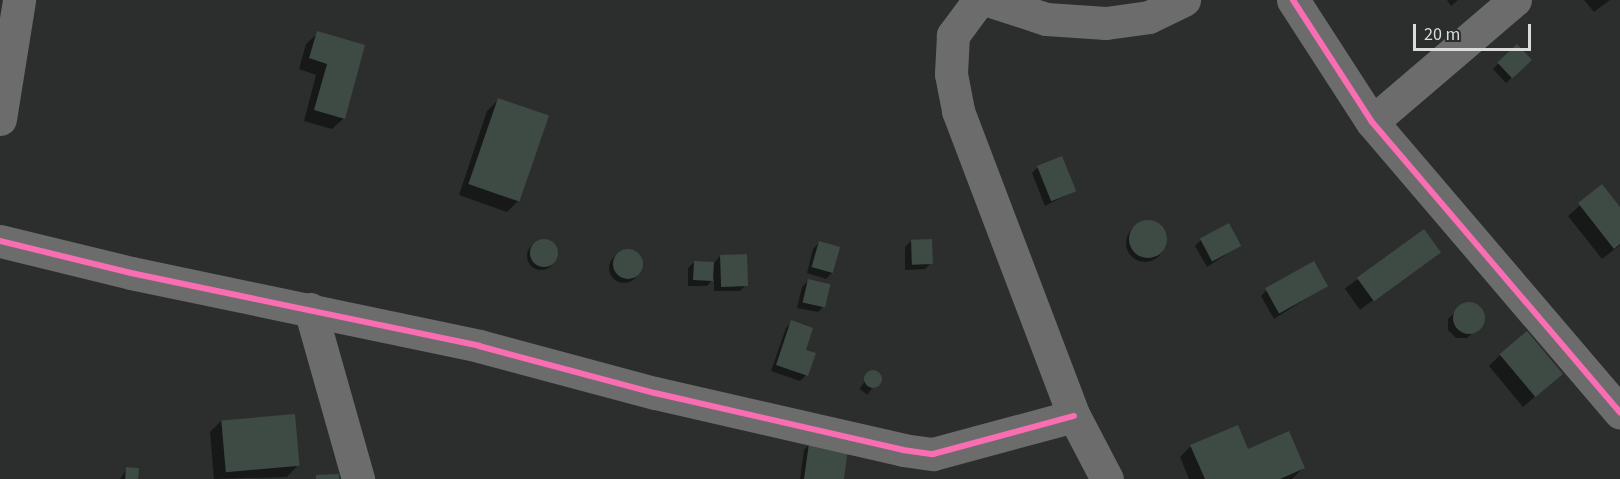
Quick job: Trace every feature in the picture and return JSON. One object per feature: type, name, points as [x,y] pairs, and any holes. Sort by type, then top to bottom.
[{"type":"street","points":[[0,119],[19,0]]},
{"type":"street","points":[[979,0],[953,34],[951,74],[958,111],[1074,416],[1107,479]]},
{"type":"street","points":[[988,0],[1046,19],[1106,23],[1149,17],[1184,0]]},
{"type":"street","points":[[1293,0],[1372,122],[1620,411]]},
{"type":"street","points":[[1372,122],[1515,0]]},
{"type":"street","points":[[0,241],[130,273],[479,346],[655,393],[903,450],[933,454],[1074,416]]},
{"type":"street","points":[[310,309],[358,479]]},
{"type":"building","points":[[317,31],[365,45],[345,119],[314,110],[327,64],[309,58]]},
{"type":"building","points":[[1517,44],[1532,60],[1512,79],[1497,62]]},
{"type":"building","points":[[498,98],[549,116],[519,202],[468,184]]},
{"type":"building","points":[[1062,156],[1076,191],[1051,201],[1037,166]]},
{"type":"building","points":[[1602,184],[1620,207],[1620,244],[1614,249],[1578,203]]},
{"type":"building","points":[[1148,220],[1161,226],[1167,239],[1161,252],[1148,258],[1135,252],[1129,239],[1135,226]]},
{"type":"building","points":[[1229,223],[1241,246],[1212,261],[1200,238]]},
{"type":"building","points":[[1424,229],[1441,252],[1374,301],[1357,278]]},
{"type":"building","points":[[544,239],[554,243],[558,253],[554,263],[544,267],[534,263],[530,253],[534,243]]},
{"type":"building","points":[[932,239],[933,264],[912,265],[911,240]]},
{"type":"building","points":[[819,241],[840,247],[833,273],[812,267]]},
{"type":"building","points":[[628,249],[634,250],[642,258],[642,270],[634,278],[628,279],[622,278],[614,270],[613,264],[614,258],[622,250]]},
{"type":"building","points":[[747,254],[748,286],[721,287],[720,255]]},
{"type":"building","points":[[694,261],[714,262],[713,281],[693,280]]},
{"type":"building","points":[[1314,261],[1328,286],[1279,314],[1265,288]]},
{"type":"building","points":[[808,279],[830,284],[825,308],[803,302]]},
{"type":"building","points":[[1469,302],[1480,307],[1485,318],[1480,329],[1469,334],[1458,329],[1453,318],[1458,307]]},
{"type":"building","points":[[791,320],[813,328],[806,350],[816,353],[808,376],[776,365]]},
{"type":"building","points":[[1527,331],[1563,374],[1535,397],[1499,354]]},
{"type":"building","points":[[869,370],[877,370],[882,375],[880,386],[869,388],[864,383],[864,375]]},
{"type":"building","points":[[295,414],[300,466],[226,472],[221,420]]},
{"type":"building","points":[[1238,425],[1248,449],[1289,431],[1305,468],[1280,479],[1205,479],[1190,445]]},
{"type":"building","points":[[809,443],[848,448],[844,479],[804,479]]},
{"type":"building","points":[[126,467],[139,468],[138,479],[125,479]]},
{"type":"building","points":[[339,474],[339,479],[316,479],[316,475]]},
{"type":"cycle path","points":[[1293,0],[1372,122],[1620,412]]},
{"type":"cycle path","points":[[0,241],[131,273],[479,346],[655,393],[903,450],[933,454],[1074,416]]}]
